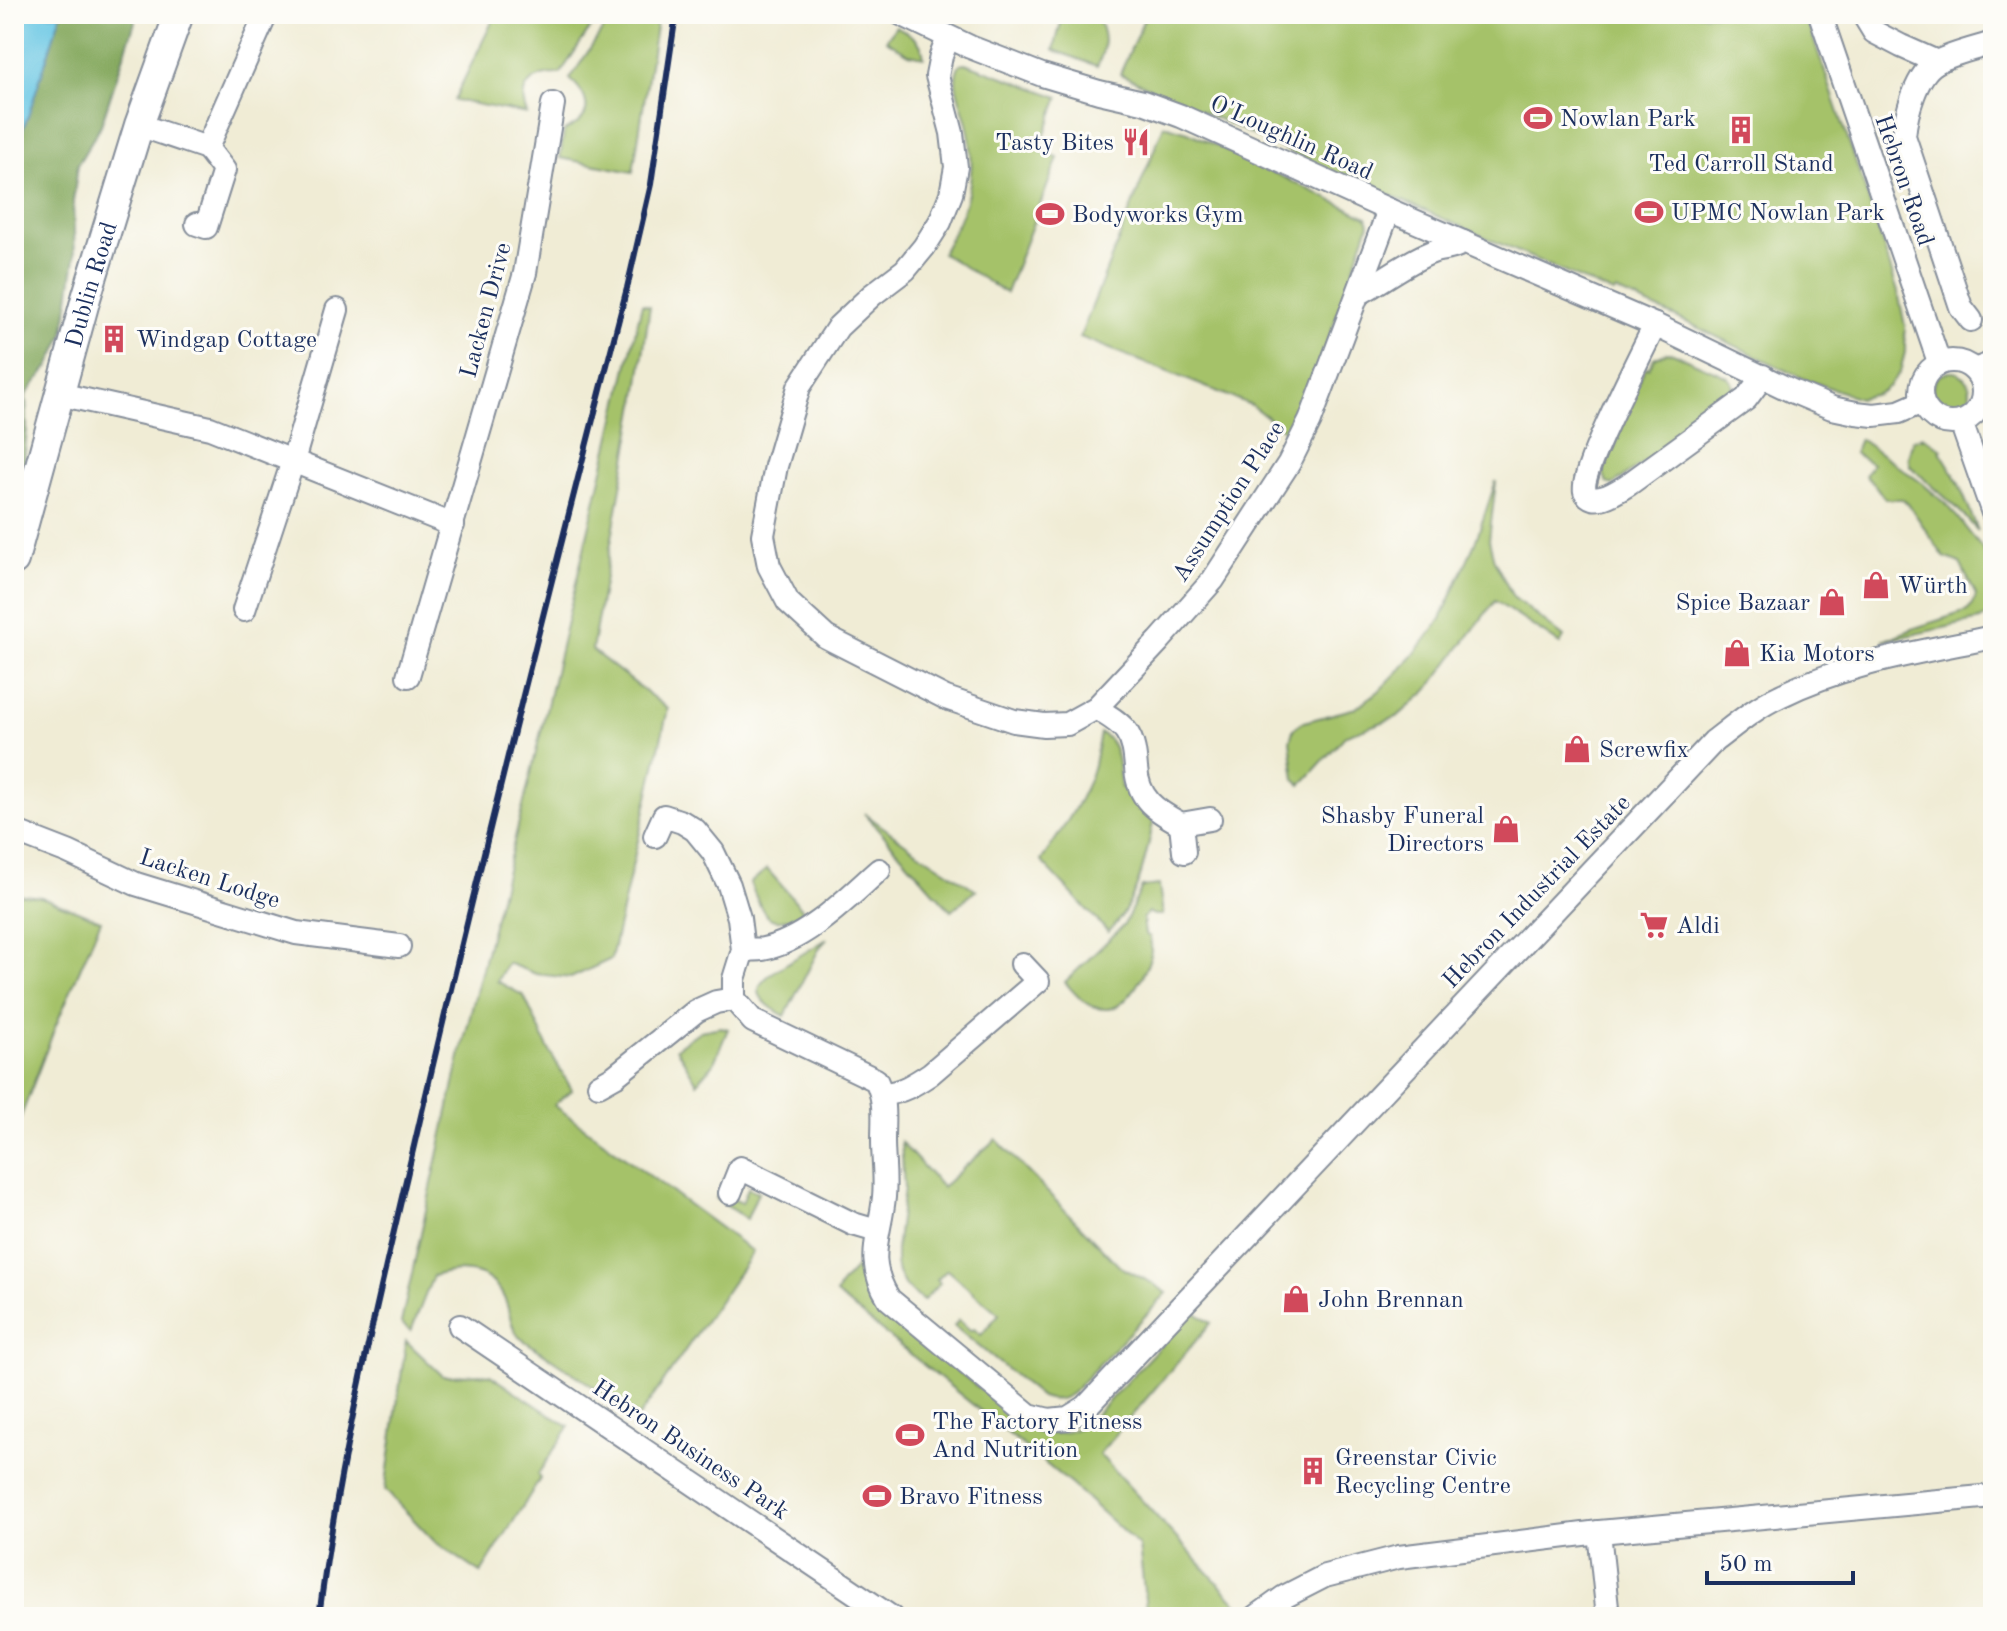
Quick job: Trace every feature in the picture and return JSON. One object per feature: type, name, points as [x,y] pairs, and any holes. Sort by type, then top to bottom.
[{"type":"main road","name":"Dublin Road","points":[[14,560],[86,298],[139,125],[179,14]]},
{"type":"street","points":[[207,148],[266,14]]},
{"type":"street","name":"O'Loughlin Road","points":[[901,14],[948,38],[1042,75],[1143,102],[1181,116],[1655,325],[1832,408],[1874,415],[1899,412],[1922,402]]},
{"type":"street","name":"Hebron Road","points":[[1820,14],[1939,362]]},
{"type":"street","points":[[1863,14],[1874,32],[1937,62]]},
{"type":"street","name":"Assumption Place","points":[[948,38],[937,76],[952,133],[956,167],[951,194],[940,222],[924,247],[905,270],[838,327],[799,387],[776,466],[763,535],[769,566],[788,602],[826,637],[946,698],[1014,721],[1067,724],[1096,708],[1213,580],[1289,463],[1310,421],[1389,210]]},
{"type":"street","points":[[1971,320],[1961,307],[1904,136],[1906,116],[1927,71],[1937,62],[1993,43]]},
{"type":"street","name":"Lacken Drive","points":[[408,676],[525,273],[553,104]]},
{"type":"street","points":[[139,125],[207,148],[224,170],[206,227],[197,224]]},
{"type":"street","points":[[1358,294],[1433,252],[1457,247],[1463,242]]},
{"type":"street","points":[[244,610],[293,461],[337,310]]},
{"type":"street","points":[[1655,325],[1594,454],[1585,482],[1590,497],[1598,499],[1609,496],[1629,484],[1746,399],[1763,376]]},
{"type":"street","points":[[1953,360],[1984,366],[1981,380],[1988,393],[1973,414],[1961,422],[1948,423],[1937,419],[1927,412],[1922,402],[1922,380],[1929,369],[1939,362],[1953,360]]},
{"type":"street","points":[[59,394],[210,428],[453,525]]},
{"type":"street","points":[[1961,422],[1993,513]]},
{"type":"street","name":"Hebron Industrial Estate","points":[[883,1094],[884,1199],[877,1231],[875,1266],[879,1284],[889,1299],[1029,1415],[1049,1420],[1068,1418],[1086,1407],[1714,741],[1778,696],[1821,678],[1868,663],[1993,637]]},
{"type":"street","points":[[1096,708],[1126,730],[1135,754],[1141,792],[1151,804],[1181,824],[1210,819]]},
{"type":"street","points":[[655,836],[664,816],[695,830],[713,852],[729,885],[739,918],[743,950],[734,979],[734,999],[753,1021],[876,1080],[883,1094],[894,1093],[930,1074],[1031,988],[1038,981],[1022,964]]},
{"type":"street","points":[[1181,824],[1184,852]]},
{"type":"street","name":"Lacken Lodge","points":[[14,831],[136,884],[296,933],[399,946]]},
{"type":"street","points":[[743,950],[762,949],[787,941],[822,919],[879,870]]},
{"type":"street","points":[[599,1085],[615,1076],[696,1011],[716,1002],[734,999]]},
{"type":"street","points":[[730,1193],[740,1168],[853,1224],[877,1231]]},
{"type":"street","name":"Hebron Business Park","points":[[460,1326],[891,1617]]},
{"type":"street","points":[[1256,1617],[1284,1597],[1325,1576],[1399,1557],[1599,1532],[1993,1496]]},
{"type":"street","points":[[1599,1532],[1608,1617]]},
{"type":"green space","points":[[61,14],[135,14],[135,22],[101,125],[78,164],[73,202],[75,258],[64,334],[50,365],[26,395],[24,466],[14,494],[14,150]]},
{"type":"green space","points":[[496,14],[578,14],[593,24],[560,74],[535,79],[525,89],[527,114],[454,100]]},
{"type":"green space","points":[[613,14],[658,14],[633,172],[560,158],[564,131],[579,122],[586,109],[582,92],[570,79]]},
{"type":"green space","points":[[1063,14],[1095,14],[1104,40],[1097,66],[1054,50]]},
{"type":"green space","name":"UPMC Nowlan Park","points":[[1146,14],[1805,14],[1898,292],[1905,326],[1905,352],[1900,372],[1889,386],[1877,394],[1859,398],[1802,378],[1676,317],[1616,291],[1614,294],[1366,187],[1120,74]]},
{"type":"green space","points":[[896,26],[918,41],[924,57],[909,54],[886,40]]},
{"type":"green space","points":[[965,63],[1059,97],[1039,150],[1058,158],[1006,293],[942,253],[961,215],[970,184],[970,142],[956,78],[960,64]]},
{"type":"green space","points":[[1164,125],[1188,132],[1367,217],[1369,224],[1307,401],[1290,435],[1251,405],[1080,337]]},
{"type":"green space","points":[[642,304],[650,306],[636,403],[592,650],[668,709],[611,959],[571,978],[536,974],[507,963],[497,981],[524,996],[572,1090],[554,1105],[753,1252],[639,1417],[519,1337],[499,1290],[484,1276],[465,1271],[433,1276],[411,1331],[401,1323],[462,1048],[528,786]]},
{"type":"green space","points":[[1667,352],[1728,377],[1733,389],[1727,402],[1613,485],[1607,483],[1602,469],[1603,457],[1625,407],[1646,367],[1649,368],[1654,358]]},
{"type":"green space","points":[[1951,372],[1964,378],[1970,391],[1964,404],[1951,410],[1938,404],[1932,391],[1938,378]]},
{"type":"green space","points":[[1924,437],[1942,449],[1940,451],[1956,477],[1978,531],[1910,466],[1908,457],[1913,440]]},
{"type":"green space","points":[[1860,439],[1922,483],[1950,508],[1983,550],[1993,570],[1993,607],[1988,615],[1980,620],[1883,641],[1967,611],[1976,595],[1960,563],[1944,557],[1909,505],[1902,499],[1885,499],[1865,476],[1872,464],[1854,453]]},
{"type":"green space","points":[[1496,481],[1489,540],[1494,560],[1513,597],[1564,637],[1560,644],[1495,601],[1427,691],[1397,717],[1346,735],[1301,785],[1295,779],[1290,741],[1293,730],[1300,723],[1356,708],[1379,691],[1412,657],[1441,619],[1475,543]]},
{"type":"green space","points":[[1100,733],[1115,749],[1121,788],[1131,787],[1153,823],[1133,895],[1108,932],[1041,861],[1085,790]]},
{"type":"green space","points":[[864,813],[909,846],[976,890],[951,911]]},
{"type":"green space","points":[[767,869],[804,911],[782,920],[775,920],[764,912],[750,883]]},
{"type":"green space","points":[[1159,885],[1163,915],[1148,912],[1143,919],[1151,948],[1142,977],[1115,1007],[1100,1009],[1088,1004],[1065,982],[1124,925],[1142,887]]},
{"type":"green space","points":[[14,894],[41,897],[101,920],[15,1132]]},
{"type":"green space","points":[[827,939],[785,1016],[764,1001],[759,988],[762,982]]},
{"type":"green space","points":[[721,1027],[728,1029],[713,1065],[697,1083],[676,1048],[700,1031]]},
{"type":"green space","points":[[996,1139],[1119,1266],[1167,1293],[1072,1393],[1060,1399],[1041,1397],[954,1326],[959,1320],[981,1335],[999,1314],[947,1270],[937,1280],[940,1283],[923,1301],[905,1286],[898,1273],[896,1250],[904,1188],[901,1142],[942,1187]]},
{"type":"green space","points":[[748,1188],[758,1192],[747,1219],[716,1199],[719,1193],[742,1203]]},
{"type":"green space","points":[[860,1263],[878,1307],[1030,1429],[1045,1433],[1065,1432],[1086,1425],[1193,1311],[1211,1323],[1099,1454],[1240,1607],[1229,1617],[1147,1617],[1139,1546],[1072,1485],[836,1294]]},
{"type":"green space","points":[[406,1341],[443,1376],[490,1375],[569,1427],[481,1573],[435,1542],[385,1490]]},
{"type":"water","points":[[14,14],[61,14],[14,150]]},
{"type":"railway","points":[[319,1617],[350,1429],[391,1243],[495,808],[651,184],[676,14]]},
{"type":"place","name":"Nowlan Park","points":[[1538,118]]},
{"type":"place","name":"Ted Carroll Stand","points":[[1741,130]]},
{"type":"place","name":"Tasty Bites","points":[[1136,142]]},
{"type":"place","name":"UPMC Nowlan Park","points":[[1649,212]]},
{"type":"place","name":"Bodyworks Gym","points":[[1050,214]]},
{"type":"place","name":"Windgap Cottage","points":[[114,339]]},
{"type":"place","name":"Würth","points":[[1876,585]]},
{"type":"place","name":"Spice Bazaar","points":[[1832,602]]},
{"type":"place","name":"Kia Motors","points":[[1737,653]]},
{"type":"place","name":"Screwfix","points":[[1577,749]]},
{"type":"place","name":"Shasby Funeral Directors","points":[[1506,829]]},
{"type":"place","name":"Aldi","points":[[1654,925]]},
{"type":"place","name":"John Brennan","points":[[1296,1299]]},
{"type":"place","name":"The Factory Fitness And Nutrition","points":[[910,1435]]},
{"type":"place","name":"Greenstar Civic Recycling Centre","points":[[1313,1471]]},
{"type":"place","name":"Bravo Fitness","points":[[877,1496]]}]
